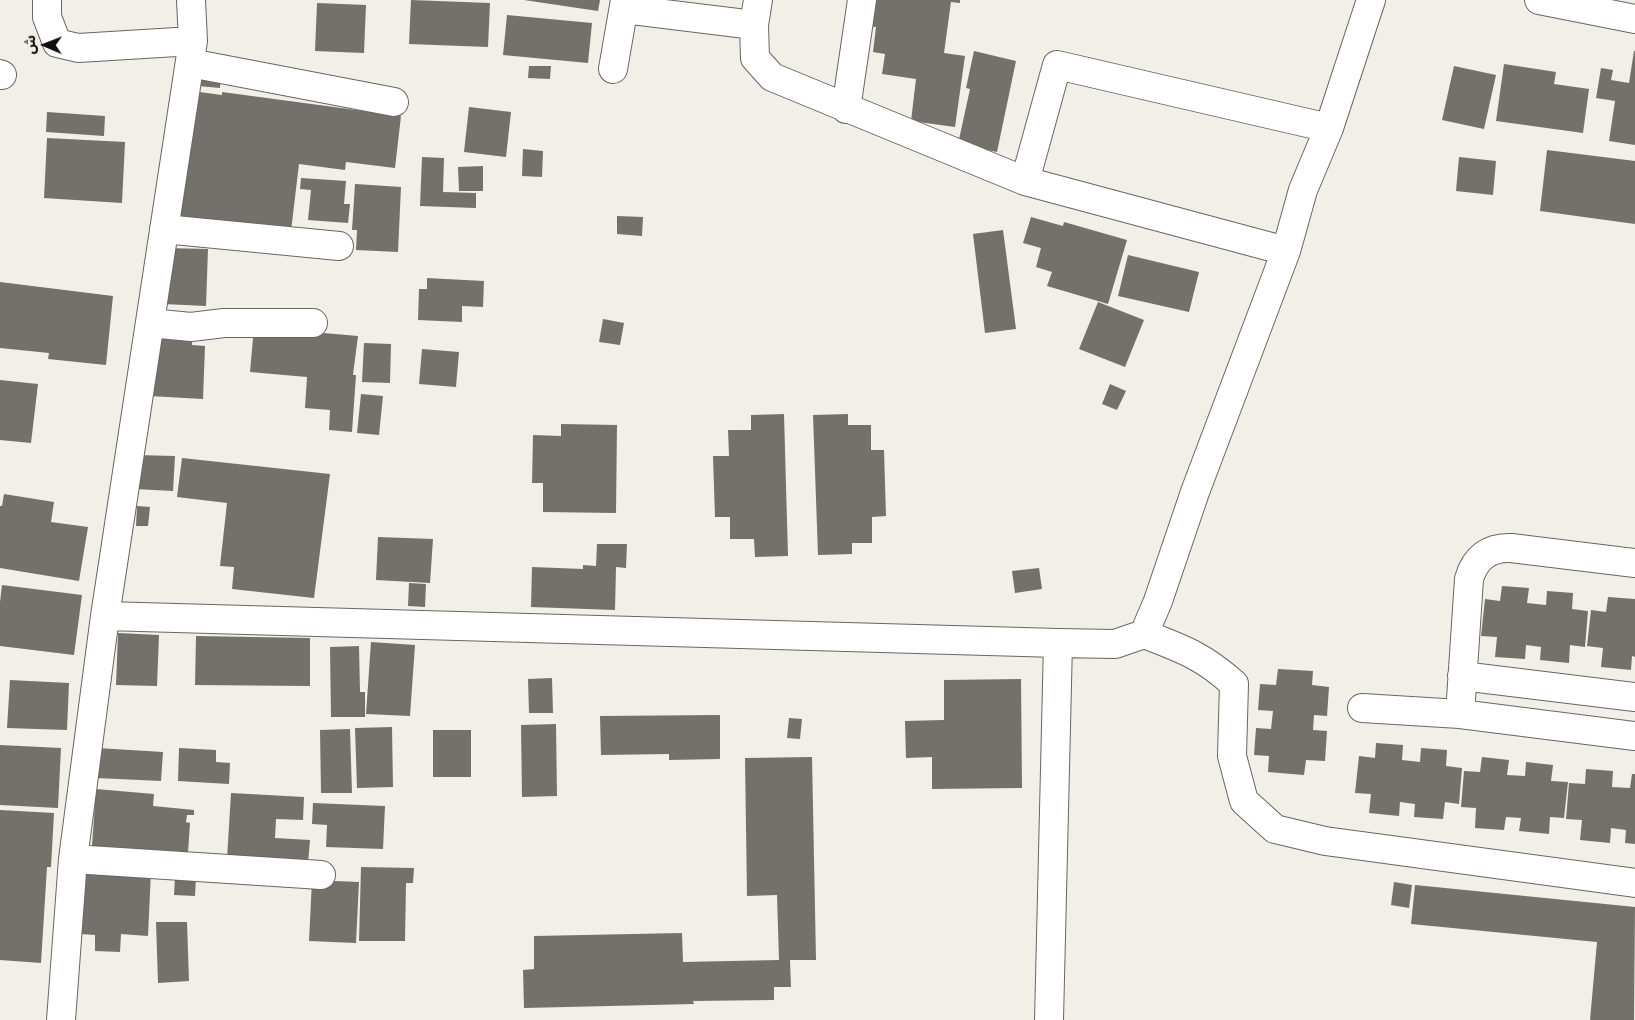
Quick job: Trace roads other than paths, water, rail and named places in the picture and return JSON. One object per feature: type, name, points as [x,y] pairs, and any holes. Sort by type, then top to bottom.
[{"type":"street","points":[[47,0],[47,17],[57,43],[78,48],[192,52],[394,102]]},
{"type":"street","points":[[61,1020],[73,859],[105,616],[192,52],[191,0]]},
{"type":"street","points":[[846,109],[862,0]]},
{"type":"street","points":[[1144,634],[1158,601],[1195,492],[1286,251],[1303,190],[1329,128],[1370,0]]},
{"type":"street","points":[[1539,0],[1635,19]]},
{"type":"street","points":[[613,69],[624,5],[756,13],[755,58],[772,77],[1025,181],[1286,251]]},
{"type":"street","points":[[1025,181],[1057,65],[1329,128]]},
{"type":"street","points":[[164,229],[340,246]]},
{"type":"street","points":[[150,323],[191,327],[224,323],[313,322]]},
{"type":"street","points":[[1460,714],[1468,579],[1476,561],[1483,555],[1501,548],[1511,548],[1635,563]]},
{"type":"street","points":[[105,616],[1115,644],[1144,634],[1195,654],[1214,666],[1234,684],[1232,756],[1244,801],[1275,829],[1324,841],[1635,883]]},
{"type":"street","points":[[1049,1020],[1058,643]]},
{"type":"street","points":[[1462,676],[1635,697]]},
{"type":"street","points":[[1362,708],[1460,714],[1635,736]]},
{"type":"street","points":[[73,859],[321,875]]}]
